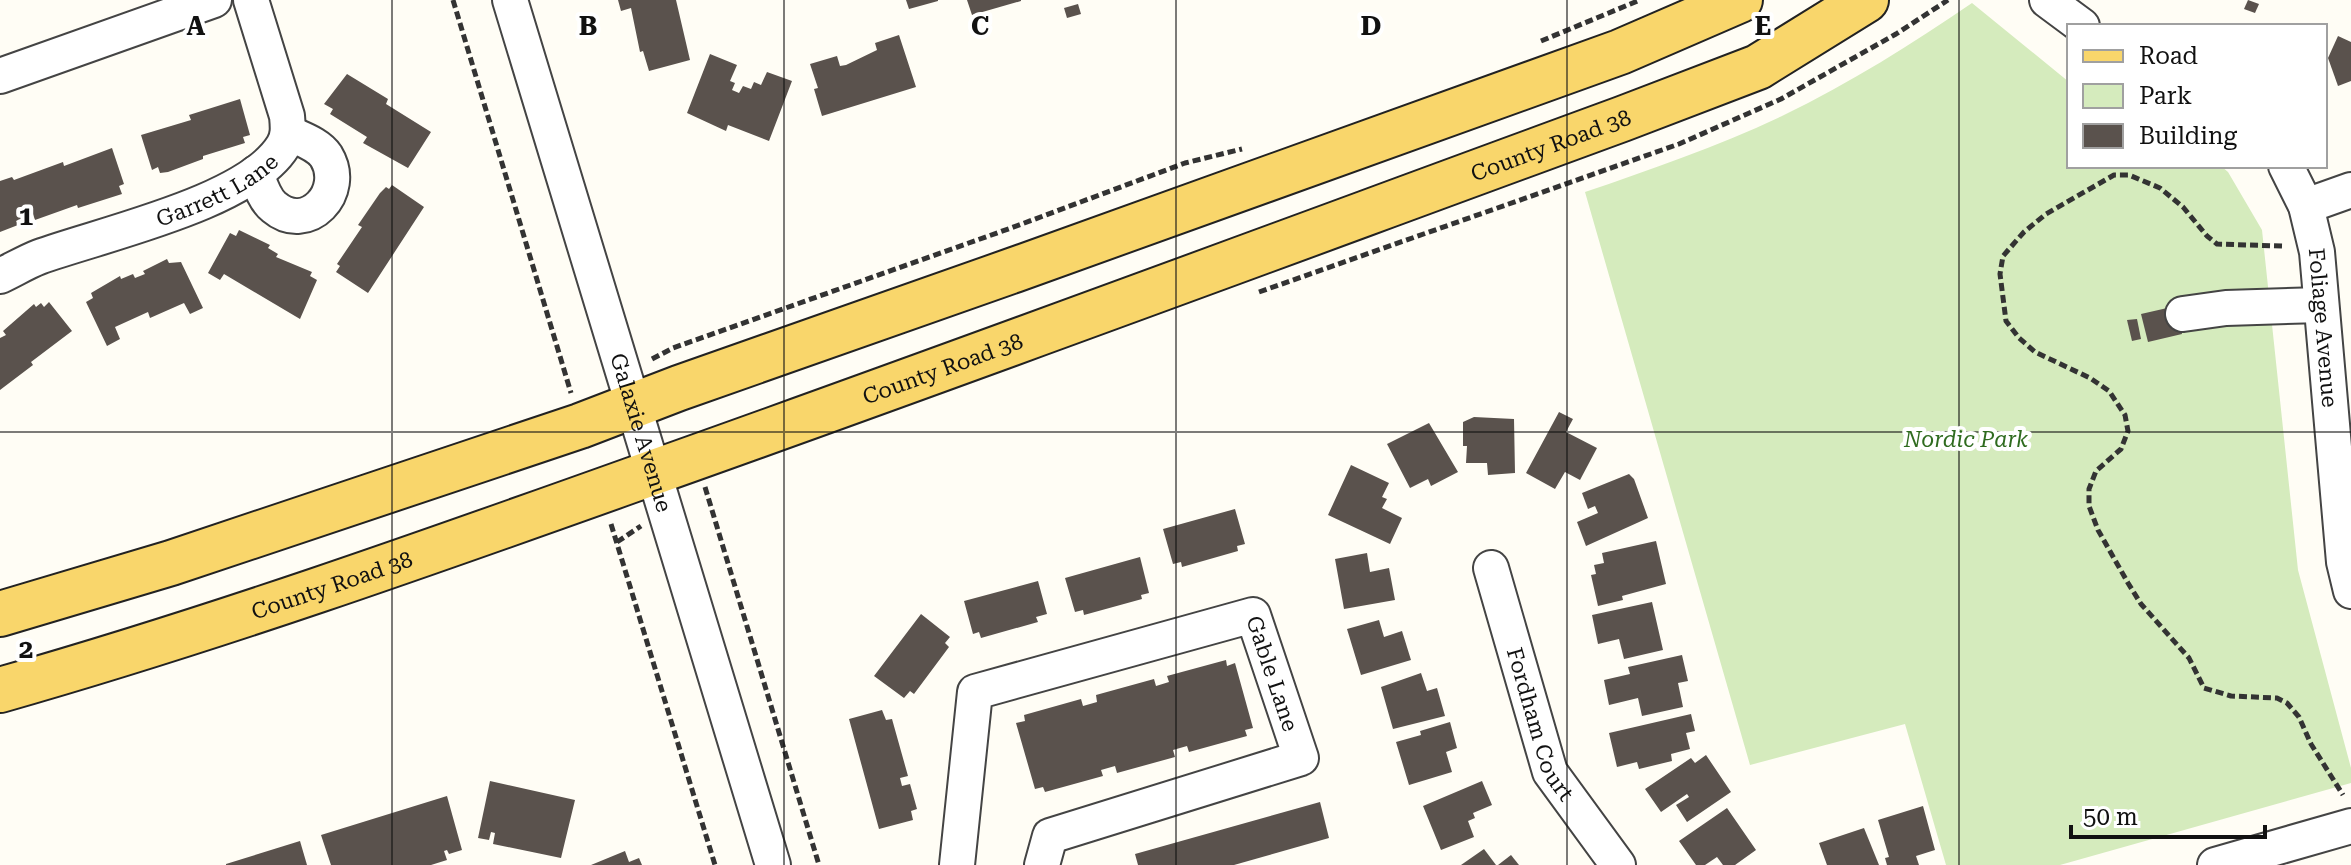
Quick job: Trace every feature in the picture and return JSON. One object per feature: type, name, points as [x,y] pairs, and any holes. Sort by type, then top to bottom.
[{"type":"main road","points":[[0,614],[171,563],[634,406],[1620,52],[1740,0]]},
{"type":"main road","name":"County Road 38","points":[[0,690],[159,644],[727,448],[1758,67],[1866,0]]},
{"type":"street","points":[[0,76],[214,0]]},
{"type":"street","name":"Garrett Lane","points":[[0,276],[37,258],[212,199],[256,173],[283,145],[289,133],[287,116],[251,0]]},
{"type":"street","name":"Galaxie Avenue","points":[[510,0],[773,865]]},
{"type":"street","points":[[2047,0],[2079,24]]},
{"type":"street","points":[[256,173],[274,207],[302,216],[319,208],[331,191],[334,175],[325,154],[289,133]]},
{"type":"street","name":"Foliage Avenue","points":[[2287,168],[2306,206],[2317,252],[2344,562],[2351,591]]},
{"type":"street","points":[[2306,206],[2351,190]]},
{"type":"street","points":[[2183,314],[2226,308],[2321,305]]},
{"type":"street","name":"Fordham Court","points":[[1491,568],[1550,772],[1618,865]]},
{"type":"street","name":"Gable Lane","points":[[957,865],[975,692],[1253,615],[1301,758],[1050,836],[1042,865]]},
{"type":"street","points":[[2215,865],[2347,810]]},
{"type":"path","points":[[453,0],[572,396]]},
{"type":"path","points":[[1535,43],[1640,0]]},
{"type":"path","points":[[673,348],[1185,163],[1254,144]]},
{"type":"path","points":[[2282,246],[2217,244],[2183,207],[2160,188],[2129,175],[2114,175],[2046,214],[2024,232],[2003,256],[2000,293],[2006,321],[2019,338],[2035,352],[2090,378],[2109,391],[2125,415],[2128,431],[2121,449],[2096,471],[2089,489],[2089,506],[2098,530],[2141,604],[2189,658],[2204,688],[2231,696],[2277,698],[2287,703],[2299,717],[2347,810]]},
{"type":"path","points":[[705,487],[819,865]]},
{"type":"path","points":[[617,542],[715,865]]},
{"type":"green space","name":"Nordic Park","points":[[1972,3],[2067,80],[2067,168],[2223,168],[2262,230],[2298,570],[2351,768],[2351,783],[2060,865],[1946,865],[1905,724],[1750,765],[1585,192],[1710,147],[1784,115],[1833,90]]},
{"type":"building","points":[[618,0],[676,0],[690,60],[649,71],[643,51],[640,52],[631,8],[621,11]]},
{"type":"building","points":[[906,0],[938,0],[938,1],[909,9]]},
{"type":"building","points":[[967,0],[1021,0],[1021,1],[972,15]]},
{"type":"building","points":[[2248,0],[2259,4],[2255,13],[2244,9]]},
{"type":"building","points":[[1078,4],[1081,14],[1067,18],[1064,8]]},
{"type":"building","points":[[899,35],[916,87],[822,116],[810,64],[837,56],[840,66],[846,65],[877,50],[875,43]]},
{"type":"building","points":[[2338,36],[2351,42],[2351,81],[2338,86],[2328,58]]},
{"type":"building","points":[[710,54],[737,65],[730,81],[735,83],[732,90],[739,93],[743,86],[751,89],[754,82],[761,85],[767,72],[792,81],[769,141],[728,125],[726,131],[687,113]]},
{"type":"building","points":[[347,74],[388,99],[386,104],[431,132],[408,168],[363,143],[367,137],[330,114],[333,109],[324,104]]},
{"type":"building","points":[[240,99],[250,135],[243,137],[245,143],[203,156],[203,159],[168,172],[160,173],[158,167],[152,170],[141,135],[191,120],[189,115]]},
{"type":"building","points":[[112,148],[124,184],[119,186],[122,194],[35,220],[33,214],[16,221],[18,225],[0,232],[0,181],[12,177],[14,180],[63,162],[64,166]]},
{"type":"building","points":[[392,185],[424,207],[368,293],[336,272],[340,266],[337,264],[380,193]]},
{"type":"building","points":[[239,230],[270,245],[268,248],[278,254],[276,257],[312,272],[310,276],[317,280],[300,319],[224,274],[220,280],[208,273],[230,233],[236,236]]},
{"type":"building","points":[[167,259],[169,263],[181,262],[203,308],[190,314],[184,303],[150,318],[148,312],[115,327],[120,339],[107,346],[86,302],[93,298],[91,293],[120,276],[121,279],[133,274],[135,278],[145,274],[143,271]]},
{"type":"building","points":[[49,302],[72,331],[0,390],[0,338],[6,335],[3,331],[34,304],[36,307],[41,303],[44,307]]},
{"type":"building","points":[[2176,306],[2182,334],[2148,342],[2141,314]]},
{"type":"building","points":[[2137,319],[2141,339],[2132,341],[2127,320]]},
{"type":"building","points":[[1559,412],[1573,419],[1566,432],[1597,448],[1580,480],[1565,472],[1555,489],[1526,473]]},
{"type":"building","points":[[1474,417],[1514,419],[1515,473],[1488,475],[1487,463],[1466,463],[1463,422]]},
{"type":"building","points":[[1429,423],[1458,472],[1431,486],[1428,479],[1410,488],[1387,444]]},
{"type":"building","points":[[1351,465],[1389,483],[1382,497],[1387,499],[1382,508],[1402,518],[1390,544],[1328,515]]},
{"type":"building","points":[[1629,474],[1634,479],[1648,518],[1586,546],[1577,522],[1598,513],[1595,506],[1588,509],[1582,493]]},
{"type":"building","points":[[1235,509],[1245,544],[1237,546],[1238,551],[1182,567],[1181,562],[1173,564],[1163,529]]},
{"type":"building","points":[[1656,541],[1666,584],[1598,606],[1591,575],[1596,574],[1594,565],[1604,563],[1602,553]]},
{"type":"building","points":[[1367,553],[1370,572],[1389,568],[1395,600],[1344,609],[1335,559]]},
{"type":"building","points":[[1140,557],[1149,593],[1141,595],[1142,599],[1084,615],[1083,610],[1075,612],[1065,578]]},
{"type":"building","points":[[1038,581],[1047,614],[1036,617],[1038,622],[981,638],[979,632],[973,634],[964,601]]},
{"type":"building","points":[[1652,602],[1663,650],[1624,659],[1619,639],[1598,644],[1592,615]]},
{"type":"building","points":[[921,614],[950,637],[945,643],[949,647],[914,694],[910,691],[904,698],[874,676]]},
{"type":"building","points":[[1379,620],[1384,637],[1402,631],[1411,660],[1361,675],[1347,629]]},
{"type":"building","points":[[1682,655],[1688,681],[1678,683],[1683,707],[1642,716],[1638,698],[1609,705],[1604,680],[1630,674],[1628,667]]},
{"type":"building","points":[[1226,660],[1227,666],[1235,663],[1253,728],[1245,730],[1247,736],[1189,752],[1187,746],[1173,750],[1175,757],[1117,773],[1115,766],[1101,770],[1103,776],[1045,792],[1043,787],[1035,789],[1016,723],[1025,721],[1024,715],[1081,699],[1083,706],[1097,702],[1096,695],[1154,679],[1156,686],[1169,682],[1167,676]]},
{"type":"building","points":[[1421,673],[1427,691],[1437,688],[1445,716],[1393,729],[1381,687]]},
{"type":"building","points":[[882,710],[886,720],[892,719],[908,776],[900,778],[902,786],[910,784],[917,809],[911,811],[913,820],[879,829],[849,719]]},
{"type":"building","points":[[1691,714],[1695,731],[1686,733],[1690,749],[1671,754],[1672,761],[1639,769],[1637,762],[1617,767],[1609,733]]},
{"type":"building","points":[[1450,722],[1457,748],[1446,752],[1452,772],[1409,785],[1396,742]]},
{"type":"building","points":[[1706,755],[1731,792],[1687,822],[1676,805],[1689,797],[1687,794],[1661,812],[1645,789],[1691,758],[1695,763]]},
{"type":"building","points":[[490,781],[575,800],[561,858],[493,844],[495,833],[491,832],[489,840],[478,838]]},
{"type":"building","points":[[1482,781],[1492,805],[1473,813],[1475,818],[1468,821],[1474,837],[1441,850],[1423,806]]},
{"type":"building","points":[[447,796],[462,850],[449,854],[447,850],[444,851],[447,860],[431,865],[331,865],[321,835]]},
{"type":"building","points":[[1320,802],[1329,838],[1234,865],[1138,865],[1135,854]]},
{"type":"building","points":[[1923,806],[1935,850],[1916,856],[1919,865],[1887,865],[1885,858],[1889,857],[1878,820]]},
{"type":"building","points":[[1727,808],[1756,850],[1735,865],[1723,865],[1717,857],[1705,865],[1696,865],[1679,841]]},
{"type":"building","points":[[1864,828],[1879,865],[1827,865],[1819,843]]},
{"type":"building","points":[[300,841],[307,865],[226,865],[226,864]]},
{"type":"building","points":[[1484,849],[1496,865],[1461,865]]},
{"type":"building","points":[[625,851],[629,862],[639,858],[642,865],[591,865]]},
{"type":"building","points":[[1511,855],[1519,865],[1498,865]]}]
